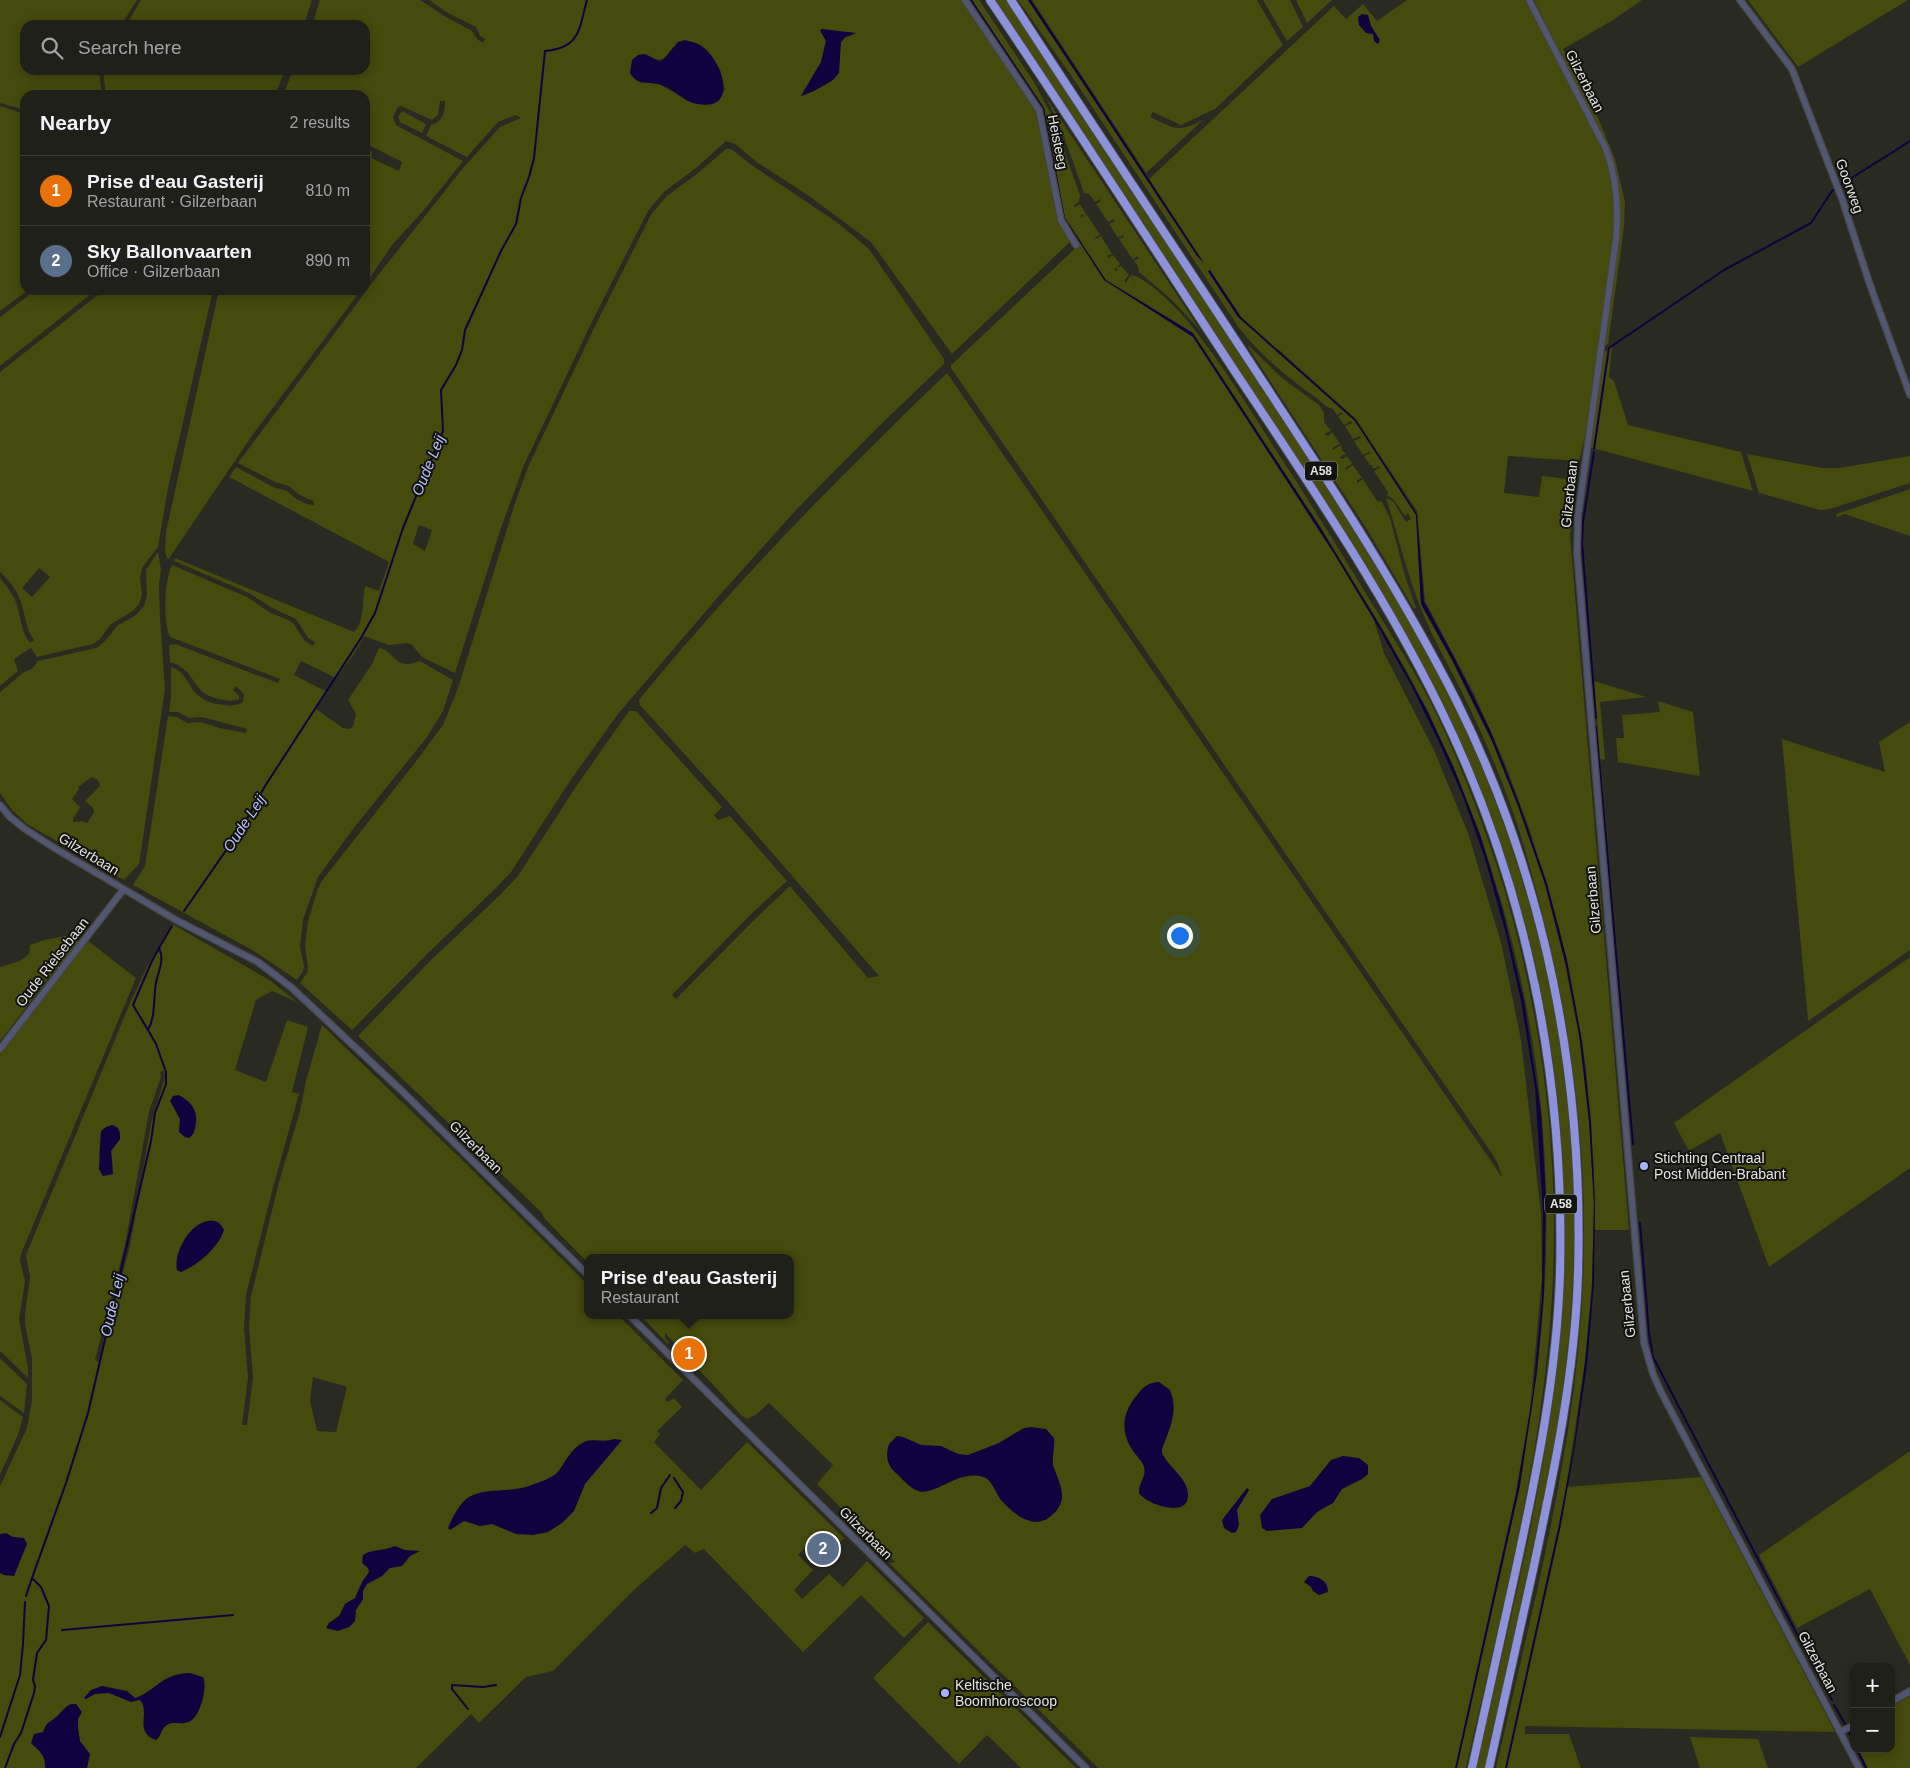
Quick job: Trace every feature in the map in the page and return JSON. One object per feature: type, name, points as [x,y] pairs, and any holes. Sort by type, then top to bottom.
[{"type":"highway","name":"A58","points":[[990,0],[1267,420],[1388,612],[1430,688],[1462,754],[1488,819],[1522,926],[1544,1029],[1556,1111],[1561,1185],[1557,1334],[1550,1395],[1532,1495],[1472,1768]]},
{"type":"highway","name":"A58","points":[[1011,0],[1285,416],[1394,587],[1433,657],[1476,745],[1517,849],[1540,923],[1562,1025],[1573,1109],[1578,1185],[1578,1276],[1574,1334],[1566,1396],[1549,1497],[1489,1768]]},
{"type":"street","name":"Heisteeg","points":[[966,0],[1038,110],[1061,220],[1076,245]]},
{"type":"street","name":"Gilzerbaan","points":[[1529,0],[1606,148],[1617,194],[1616,239],[1578,516],[1577,553],[1644,1343],[1653,1374],[1661,1392],[1859,1768]]},
{"type":"street","name":"Goorweg","points":[[1740,0],[1792,69],[1842,199],[1910,395]]},
{"type":"street","name":"Gilzerbaan","points":[[0,805],[10,817],[25,829],[169,919],[258,962],[294,986],[323,1020],[348,1036],[584,1271]]},
{"type":"street","name":"Oude Rielsebaan","points":[[0,1049],[123,890]]},
{"type":"street","name":"Gilzerbaan","points":[[633,1319],[1086,1768]]},
{"type":"street","points":[[1895,1700],[1910,1691]]},
{"type":"street","points":[[1840,1732],[1850,1727]]},
{"type":"green space","points":[[0,0],[137,0],[124,20],[20,20],[20,75],[100,75],[101,90],[20,90],[20,109],[0,103]]},
{"type":"green space","points":[[141,0],[312,0],[306,20],[129,20]]},
{"type":"green space","points":[[320,0],[420,0],[472,31],[477,39],[483,43],[485,39],[480,36],[476,27],[448,13],[429,0],[963,0],[1038,111],[1059,222],[1070,242],[952,354],[871,242],[809,196],[758,163],[735,144],[726,141],[696,168],[664,192],[648,211],[590,326],[524,465],[500,531],[455,673],[422,657],[408,643],[389,645],[364,636],[354,654],[336,678],[301,661],[294,675],[327,692],[316,709],[343,728],[350,729],[353,726],[356,714],[348,700],[372,664],[379,648],[387,651],[399,662],[409,664],[420,661],[453,680],[443,711],[427,737],[353,829],[318,877],[303,920],[300,947],[304,966],[297,980],[254,951],[133,885],[145,866],[168,716],[177,717],[187,723],[201,722],[246,733],[247,729],[202,717],[189,718],[178,712],[169,712],[171,667],[185,677],[198,695],[216,704],[237,705],[243,702],[244,694],[236,686],[233,690],[239,696],[239,699],[235,700],[224,700],[205,693],[186,671],[170,662],[169,645],[175,644],[278,683],[280,679],[170,637],[165,612],[169,572],[172,565],[247,597],[269,612],[293,623],[305,641],[313,646],[315,642],[308,638],[296,619],[272,608],[249,593],[174,561],[175,558],[354,632],[358,627],[362,617],[365,586],[379,591],[389,562],[229,477],[236,467],[273,487],[287,491],[295,498],[307,504],[314,505],[314,501],[298,494],[289,486],[275,482],[238,463],[363,295],[370,295],[370,286],[463,168],[500,127],[521,118],[516,115],[498,122],[467,157],[426,136],[431,125],[441,119],[445,101],[440,101],[438,115],[432,120],[401,106],[398,107],[393,117],[396,125],[463,161],[424,210],[392,245],[370,278],[370,151],[372,152],[371,158],[399,171],[402,162],[370,146],[370,90],[285,90],[291,75],[370,75],[370,20],[314,20]],"holes":[[[820,31],[853,35],[843,39],[839,46],[838,73],[836,77],[822,87],[801,96],[821,62],[826,41]],[[673,47],[720,69],[725,91],[692,102],[657,83],[641,83],[634,79],[638,55],[645,54],[661,60]],[[419,525],[432,530],[425,551],[413,544]]]},
{"type":"green space","points":[[968,0],[970,0],[1043,109],[1064,218],[1083,245],[1065,218],[1044,108],[972,0],[979,0],[1034,82],[1051,114],[1080,195],[1079,202],[1074,205],[1075,207],[1080,204],[1086,214],[1084,216],[1087,215],[1100,235],[1095,237],[1096,239],[1101,236],[1112,254],[1107,256],[1108,258],[1113,255],[1120,264],[1116,268],[1121,266],[1129,275],[1124,281],[1126,283],[1130,276],[1137,285],[1130,275],[1153,287],[1185,318],[1204,342],[1231,380],[1341,552],[1415,674],[1441,724],[1472,796],[1506,894],[1504,896],[1506,895],[1532,1003],[1548,1113],[1554,1224],[1553,1280],[1543,1391],[1535,1445],[1515,1553],[1466,1768],[1098,1768],[889,1563],[895,1562],[817,1484],[833,1465],[769,1403],[757,1414],[747,1419],[741,1415],[665,1333],[668,1344],[644,1319],[794,1319],[794,1254],[584,1254],[584,1259],[545,1219],[541,1212],[358,1036],[431,960],[518,876],[577,785],[629,711],[636,711],[722,807],[714,815],[718,820],[730,816],[787,881],[748,917],[672,995],[676,999],[790,886],[868,978],[879,976],[728,802],[640,705],[639,700],[749,573],[947,373],[1502,1177],[1498,1164],[1491,1152],[951,368],[951,365],[1079,245],[1063,222],[1042,115]],"holes":[[[1296,492],[1328,540],[1393,647],[1435,727],[1467,800],[1487,855],[1518,967],[1530,1025],[1538,1082],[1544,1140],[1546,1198],[1543,1315],[1537,1374],[1528,1432],[1542,1276],[1541,1214],[1521,1040],[1502,946],[1468,833],[1434,750],[1384,653],[1373,617]]]},
{"type":"green space","points":[[994,0],[1006,0],[1311,462],[1381,573],[1425,649],[1476,753],[1525,889],[1543,959],[1557,1030],[1567,1102],[1573,1174],[1574,1246],[1571,1312],[1555,1443],[1530,1573],[1486,1768],[1476,1768],[1532,1522],[1553,1398],[1560,1336],[1564,1273],[1564,1199],[1560,1126],[1552,1052],[1539,980],[1521,909],[1499,838],[1473,769],[1442,702],[1397,619],[1323,498]]},
{"type":"green space","points":[[1018,0],[1028,0],[1203,263],[1149,179],[1334,6],[1346,19],[1363,4],[1377,21],[1407,0],[1527,0],[1605,154],[1611,174],[1616,209],[1589,419],[1579,461],[1508,456],[1504,493],[1539,497],[1542,476],[1576,480],[1570,536],[1629,1230],[1595,1230],[1594,1171],[1586,1069],[1560,931],[1529,828],[1506,766],[1474,694],[1425,601],[1417,511],[1356,419],[1278,349],[1276,351],[1355,421],[1416,515],[1421,604],[1452,660],[1492,741],[1518,806],[1543,878],[1563,953],[1582,1052],[1589,1121],[1594,1203],[1592,1281],[1585,1362],[1566,1487],[1701,1477],[1835,1732],[1525,1726],[1525,1734],[1569,1734],[1581,1768],[1496,1768],[1545,1556],[1565,1449],[1579,1341],[1583,1276],[1584,1212],[1575,1088],[1566,1026],[1554,965],[1522,840],[1502,782],[1478,725],[1422,611],[1407,569],[1386,498],[1393,501],[1406,522],[1411,519],[1408,513],[1405,516],[1394,500],[1387,495],[1388,492],[1374,471],[1380,468],[1379,466],[1373,469],[1364,456],[1371,453],[1363,455],[1354,441],[1361,438],[1360,436],[1353,439],[1345,426],[1352,423],[1351,421],[1344,425],[1338,416],[1343,414],[1342,412],[1337,415],[1333,409],[1325,406],[1284,373],[1239,328],[1075,81]]},
{"type":"green space","points":[[1032,0],[1257,0],[1283,45],[1215,109],[1181,125],[1153,112],[1150,117],[1176,128],[1187,127],[1203,120],[1146,173]]},
{"type":"green space","points":[[1263,0],[1290,0],[1303,27],[1287,41]]},
{"type":"green space","points":[[1296,0],[1332,0],[1307,23]]},
{"type":"green space","points":[[1534,0],[1642,0],[1613,20],[1563,49],[1592,103],[1615,159],[1625,202],[1624,227],[1608,344],[1603,347],[1620,217],[1616,175],[1611,156]]},
{"type":"green space","points":[[1748,0],[1908,0],[1798,67]]},
{"type":"green space","points":[[104,75],[283,75],[277,90],[105,90]]},
{"type":"green space","points":[[1045,96],[1201,331],[1172,300],[1139,272],[1138,266],[1134,261],[1139,258],[1137,256],[1133,260],[1119,239],[1124,237],[1123,235],[1118,238],[1109,224],[1115,221],[1113,219],[1108,222],[1096,204],[1101,201],[1100,199],[1095,202],[1089,194],[1084,193],[1062,131]]},
{"type":"green space","points":[[0,106],[20,112],[21,295],[0,311]]},
{"type":"green space","points":[[402,111],[426,124],[422,133],[400,122],[398,117]]},
{"type":"green space","points":[[726,149],[731,149],[838,223],[869,249],[944,359],[944,364],[796,510],[718,597],[618,714],[570,781],[511,872],[352,1030],[300,983],[307,973],[305,947],[308,921],[318,888],[443,725],[458,688],[515,503],[528,467],[594,328],[652,213],[667,196]]},
{"type":"green space","points":[[29,295],[90,295],[0,366],[0,317]]},
{"type":"green space","points":[[98,295],[212,295],[168,488],[158,547],[142,568],[140,578],[142,595],[139,604],[133,611],[111,624],[100,639],[93,644],[37,657],[31,648],[14,659],[18,671],[0,686],[0,578],[16,601],[27,638],[30,643],[34,640],[28,628],[19,596],[11,583],[0,572],[0,372]],"holes":[[[39,568],[50,577],[32,597],[22,588]]]},
{"type":"green space","points":[[218,295],[357,295],[251,437],[168,560],[165,552],[166,532]]},
{"type":"green space","points":[[1249,346],[1282,378],[1319,405],[1324,413],[1324,422],[1331,431],[1325,435],[1328,436],[1332,432],[1340,444],[1332,448],[1333,450],[1341,445],[1342,450],[1346,454],[1340,458],[1343,459],[1347,456],[1352,464],[1345,468],[1346,470],[1353,465],[1362,478],[1357,480],[1357,483],[1363,479],[1377,501],[1382,502],[1390,518],[1405,576],[1416,608],[1414,609],[1368,531]]},
{"type":"green space","points":[[1612,347],[1609,377],[1614,381],[1628,425],[1741,452],[1753,491],[1589,447],[1603,353]]},
{"type":"green space","points":[[1747,454],[1822,468],[1839,468],[1910,456],[1910,483],[1830,509],[1820,510],[1759,493]]},
{"type":"green space","points":[[1910,489],[1910,536],[1845,514],[1837,517],[1836,514]]},
{"type":"green space","points":[[158,552],[161,570],[159,585],[160,617],[165,689],[139,864],[124,880],[27,824],[12,810],[0,793],[0,692],[24,672],[32,669],[38,661],[96,648],[104,642],[118,625],[136,615],[144,606],[147,596],[146,570]],"holes":[[[92,777],[98,780],[100,786],[85,801],[93,808],[94,812],[87,823],[82,821],[73,822],[80,807],[72,799],[79,789],[78,787]]]},
{"type":"green space","points":[[1594,681],[1646,697],[1600,702],[1605,760],[1600,759]]},
{"type":"green space","points":[[1658,701],[1693,712],[1700,776],[1618,762],[1616,738],[1624,738],[1622,715],[1660,712]]},
{"type":"green space","points":[[1910,722],[1910,950],[1808,1021],[1782,739],[1885,772],[1879,742]]},
{"type":"green space","points":[[172,924],[271,981],[297,1002],[272,991],[256,1000],[235,1070],[266,1082],[287,1020],[308,1027],[292,1092],[299,1094],[246,1295],[244,1328],[248,1378],[242,1425],[247,1425],[253,1378],[249,1327],[251,1296],[279,1182],[322,1025],[584,1281],[584,1319],[622,1319],[683,1380],[665,1399],[668,1402],[674,1398],[682,1407],[657,1431],[660,1434],[654,1442],[701,1490],[747,1442],[844,1538],[830,1553],[821,1543],[818,1545],[812,1540],[798,1555],[813,1570],[794,1590],[802,1599],[829,1574],[843,1587],[867,1561],[924,1618],[904,1638],[861,1595],[803,1652],[704,1549],[695,1553],[685,1545],[635,1589],[553,1671],[526,1677],[479,1723],[471,1714],[416,1768],[0,1768],[0,1486],[27,1428],[32,1400],[32,1358],[25,1325],[30,1277],[26,1255],[130,1003],[147,967]],"holes":[[[164,1071],[165,1077],[151,1124],[130,1246],[99,1362],[95,1360],[125,1245],[149,1112],[161,1077],[160,1072]],[[106,1127],[120,1139],[111,1151],[113,1167],[99,1155],[101,1131]],[[196,1227],[222,1236],[204,1257],[193,1266],[181,1272],[177,1270],[177,1257]],[[313,1377],[347,1387],[336,1432],[317,1431],[310,1400]]]},
{"type":"green space","points":[[71,935],[75,936],[79,943],[51,975],[0,1041],[0,967],[20,961],[29,954],[30,945],[44,940]]},
{"type":"green space","points":[[87,940],[136,978],[21,1254],[20,1261],[25,1281],[19,1320],[28,1368],[28,1378],[0,1351],[0,1052]]},
{"type":"green space","points":[[1910,957],[1910,1168],[1769,1267],[1720,1133],[1689,1151],[1674,1123]]},
{"type":"green space","points":[[0,1358],[27,1384],[24,1413],[0,1396]]},
{"type":"green space","points":[[0,1400],[23,1417],[18,1435],[0,1475]]},
{"type":"green space","points":[[1910,1451],[1910,1665],[1870,1589],[1797,1628],[1759,1555]]},
{"type":"green space","points":[[928,1622],[1076,1768],[1021,1768],[987,1735],[959,1764],[873,1678]]},
{"type":"green space","points":[[1910,1696],[1910,1768],[1868,1768],[1860,1753],[1895,1753],[1895,1705]]},
{"type":"green space","points":[[1690,1737],[1758,1739],[1768,1768],[1700,1768]]},
{"type":"shaded area","points":[[970,0],[972,0],[1044,108],[1065,218],[1106,280],[1193,333],[1320,527],[1382,629],[1426,708],[1454,768],[1481,837],[1502,908],[1524,1001],[1541,1112],[1546,1197],[1544,1293],[1537,1372],[1520,1486],[1457,1768],[1455,1768],[1516,1493],[1533,1392],[1542,1299],[1543,1213],[1535,1087],[1521,1001],[1506,934],[1485,859],[1464,799],[1411,685],[1380,630],[1335,555],[1193,337],[1104,280],[1064,218],[1043,109]]},
{"type":"shaded area","points":[[1028,0],[1031,0],[1204,263],[1197,256]]},
{"type":"shaded area","points":[[1362,14],[1368,15],[1371,26],[1380,40],[1378,44],[1374,41],[1373,34],[1366,33],[1359,25],[1358,17]]},
{"type":"shaded area","points":[[820,30],[856,33],[845,37],[841,42],[839,73],[833,80],[801,96],[821,62],[826,41]]},
{"type":"shaded area","points":[[685,40],[703,47],[711,54],[717,64],[724,85],[722,95],[717,102],[708,105],[693,103],[664,86],[641,82],[630,73],[632,60],[638,55],[645,54],[660,61],[665,58],[678,42]]},
{"type":"shaded area","points":[[1210,270],[1241,317],[1356,420],[1417,514],[1424,602],[1491,732],[1547,883],[1567,960],[1582,1041],[1591,1121],[1595,1203],[1594,1284],[1587,1365],[1575,1446],[1561,1525],[1507,1768],[1505,1768],[1559,1524],[1574,1445],[1592,1289],[1594,1204],[1589,1121],[1579,1034],[1566,966],[1545,884],[1518,806],[1492,741],[1452,660],[1421,604],[1416,515],[1355,421],[1238,317],[1209,273],[1208,271]]},
{"type":"shaded area","points":[[179,1095],[194,1108],[196,1117],[195,1130],[189,1138],[179,1132],[180,1119],[170,1101],[173,1096]]},
{"type":"shaded area","points":[[112,1125],[119,1130],[120,1139],[111,1151],[113,1174],[103,1176],[99,1169],[101,1131]]},
{"type":"shaded area","points":[[207,1221],[215,1221],[221,1225],[224,1230],[221,1237],[212,1249],[194,1265],[181,1272],[177,1270],[178,1255],[184,1240],[194,1228]]},
{"type":"shaded area","points":[[1159,1382],[1170,1390],[1174,1405],[1170,1428],[1162,1453],[1182,1479],[1188,1496],[1186,1503],[1175,1508],[1150,1502],[1139,1493],[1145,1470],[1142,1462],[1129,1444],[1125,1429],[1128,1409],[1139,1392],[1146,1385]]},
{"type":"shaded area","points":[[1024,1428],[1046,1429],[1054,1438],[1053,1465],[1062,1494],[1061,1502],[1056,1511],[1040,1522],[1026,1519],[1012,1511],[1001,1500],[994,1487],[986,1478],[965,1477],[931,1490],[918,1491],[909,1486],[894,1471],[888,1460],[889,1444],[897,1436],[921,1445],[941,1446],[958,1454],[968,1455],[999,1443]]},
{"type":"shaded area","points":[[622,1440],[585,1484],[574,1511],[562,1523],[548,1532],[533,1535],[516,1534],[492,1524],[480,1526],[464,1521],[450,1530],[448,1528],[459,1507],[469,1497],[482,1492],[522,1488],[539,1482],[557,1473],[572,1452],[584,1442]]},
{"type":"shaded area","points":[[1343,1456],[1359,1458],[1368,1465],[1368,1474],[1342,1489],[1333,1503],[1317,1512],[1302,1528],[1267,1531],[1262,1528],[1260,1515],[1272,1499],[1310,1486],[1331,1460]]},
{"type":"shaded area","points":[[1247,1488],[1249,1490],[1237,1510],[1239,1525],[1236,1532],[1232,1533],[1224,1528],[1222,1520]]},
{"type":"shaded area","points":[[6,1533],[13,1537],[24,1538],[27,1544],[14,1576],[0,1573],[0,1534]]},
{"type":"shaded area","points":[[395,1546],[405,1550],[420,1551],[410,1556],[402,1566],[390,1568],[382,1576],[367,1584],[363,1591],[363,1599],[356,1610],[355,1621],[349,1627],[338,1631],[326,1628],[329,1623],[339,1616],[345,1604],[355,1598],[369,1572],[368,1568],[362,1563],[363,1555]]},
{"type":"shaded area","points":[[1309,1576],[1316,1577],[1325,1582],[1328,1592],[1319,1595],[1313,1591],[1304,1582]]},
{"type":"shaded area","points":[[190,1673],[203,1677],[204,1682],[204,1695],[197,1715],[189,1722],[167,1725],[156,1740],[145,1732],[144,1710],[140,1700],[131,1702],[109,1693],[95,1694],[86,1699],[84,1698],[91,1690],[102,1686],[127,1691],[135,1698],[143,1695],[165,1679]]},
{"type":"shaded area","points":[[71,1704],[76,1704],[82,1712],[78,1719],[78,1728],[80,1741],[90,1754],[87,1768],[45,1768],[43,1756],[31,1743],[34,1734],[43,1732],[48,1723]]},
{"type":"waterway","name":"Oude Leij","points":[[184,911],[243,826],[265,786],[361,638],[375,613],[403,528],[443,431],[441,390],[456,365],[462,350],[465,330],[501,251],[516,224],[521,198],[534,158],[545,51],[566,46],[572,41],[580,28],[587,0]]},
{"type":"waterway","points":[[1839,186],[1910,141]]},
{"type":"waterway","points":[[1594,449],[1609,348],[1724,270],[1811,223],[1832,191],[1836,188]]},
{"type":"waterway","points":[[1594,452],[1583,522],[1582,543],[1596,718]]},
{"type":"waterway","points":[[1596,727],[1633,1144]]},
{"type":"waterway","name":"Oude Leij","points":[[5,1768],[14,1744],[21,1733],[34,1693],[35,1686],[33,1680],[37,1653],[46,1640],[49,1606],[41,1587],[32,1578],[66,1483],[88,1413],[151,1141],[155,1113],[166,1084],[166,1072],[156,1044],[148,1030],[152,1019],[156,983],[161,962],[159,948],[172,926]]},
{"type":"waterway","name":"Oude Leij","points":[[148,1030],[133,1005],[159,948]]},
{"type":"waterway","points":[[1640,1223],[1649,1333],[1653,1357],[1803,1646]]},
{"type":"waterway","points":[[651,1513],[657,1508],[661,1488],[670,1475]]},
{"type":"waterway","points":[[674,1478],[683,1492],[681,1501],[675,1508]]},
{"type":"waterway","name":"Oude Leij","points":[[26,1596],[32,1578]]},
{"type":"waterway","name":"Oude Leij","points":[[0,1737],[20,1675],[25,1602]]},
{"type":"waterway","points":[[62,1630],[233,1615]]},
{"type":"waterway","points":[[1807,1653],[1832,1700]]},
{"type":"waterway","points":[[468,1709],[452,1689],[452,1685],[483,1687],[496,1685]]},
{"type":"waterway","points":[[1834,1705],[1846,1726]]},
{"type":"waterway","points":[[1848,1731],[1850,1735]]},
{"type":"waterway","points":[[1859,1753],[1866,1768]]},
{"type":"place","name":"Stichting Centraal Post Midden-Brabant","points":[[1644,1166]]},
{"type":"place","name":"Prise d'eau Gasterij","points":[[689,1354]]},
{"type":"place","name":"Sky Ballonvaarten","points":[[823,1549]]},
{"type":"place","name":"Keltische Boomhoroscoop","points":[[945,1693]]}]
